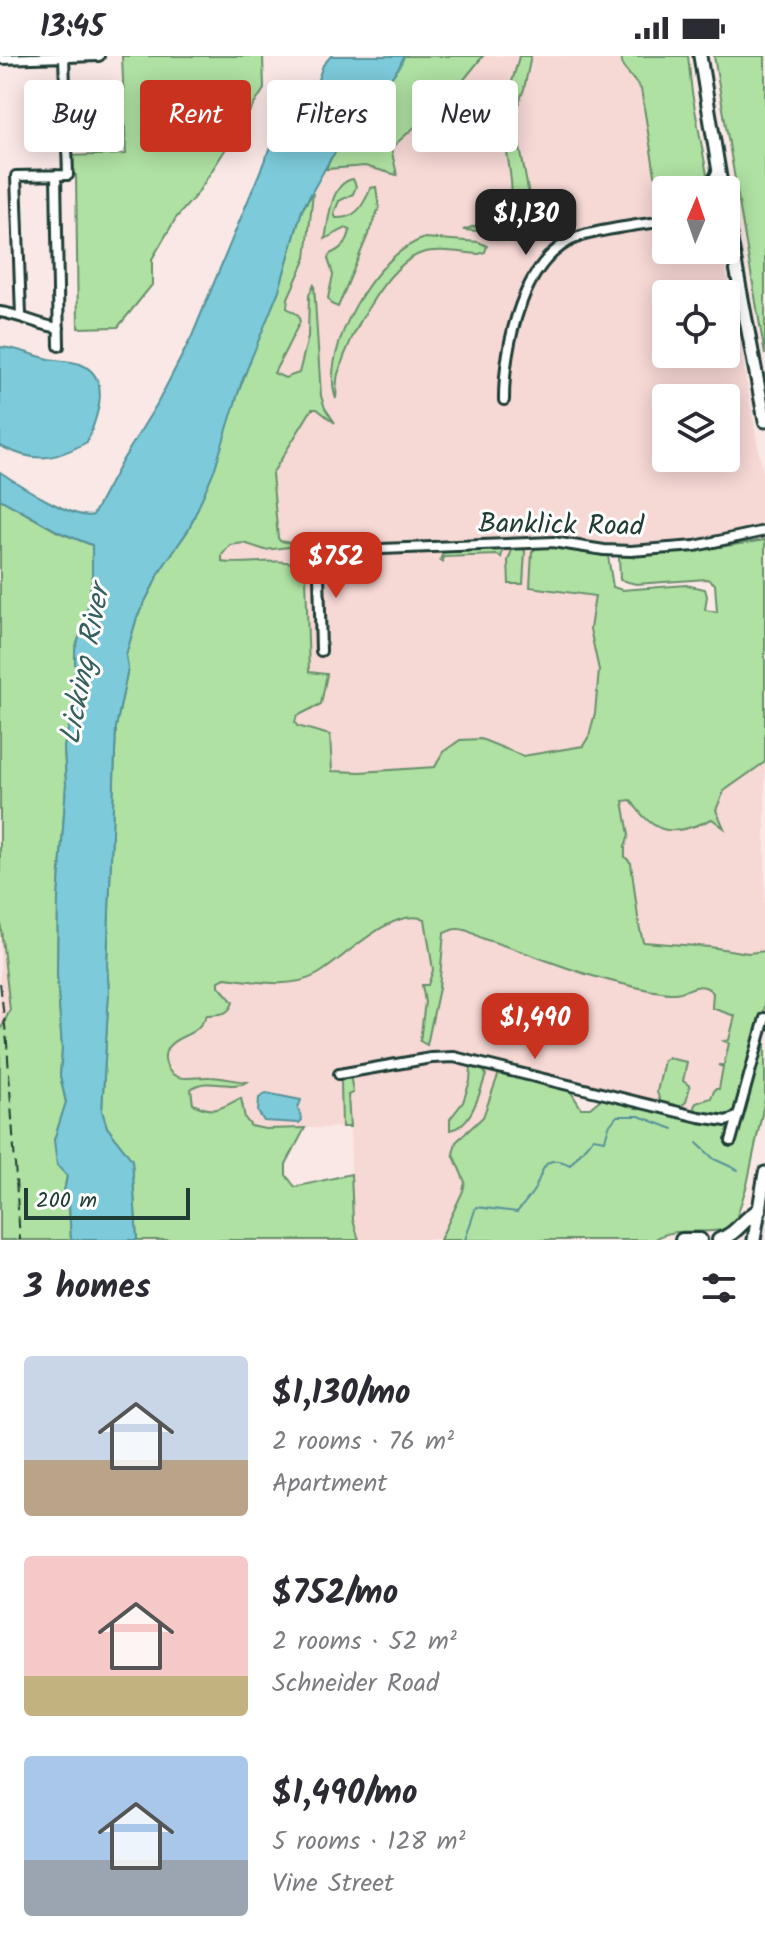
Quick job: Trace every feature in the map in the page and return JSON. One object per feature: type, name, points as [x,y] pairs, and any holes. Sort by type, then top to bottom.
[{"type":"highway","points":[[719,1240],[734,1233],[749,1215],[759,1210]]},
{"type":"highway","points":[[682,1240],[700,1240]]},
{"type":"main road","points":[[700,56],[720,176]]},
{"type":"main road","points":[[717,176],[719,171]]},
{"type":"main road","points":[[734,264],[765,421]]},
{"type":"main road","points":[[754,1240],[765,1173]]},
{"type":"street","points":[[0,59],[99,56]]},
{"type":"street","points":[[21,315],[16,176],[68,175],[64,57]]},
{"type":"street","points":[[56,175],[59,346]]},
{"type":"street","points":[[504,400],[504,377],[519,309],[528,285],[542,262],[579,237],[652,224]]},
{"type":"street","points":[[0,312],[21,315],[37,324],[59,328]]},
{"type":"street","name":"Banklick Road","points":[[321,651],[319,574],[327,553],[354,549],[553,542],[631,551],[695,546],[765,531]]},
{"type":"street","points":[[731,1141],[765,1018]]},
{"type":"street","points":[[339,1074],[454,1057],[699,1117],[726,1121],[737,1117]]},
{"type":"shaded area","points":[[483,56],[621,56],[623,67],[641,88],[656,176],[652,176],[652,264],[725,264],[727,280],[652,280],[652,368],[740,368],[740,348],[765,485],[765,525],[708,539],[669,544],[623,546],[552,539],[334,546],[327,550],[545,545],[595,596],[593,645],[599,670],[595,713],[583,746],[523,756],[481,739],[460,740],[443,752],[435,767],[331,771],[315,733],[297,726],[295,722],[297,716],[306,710],[326,674],[309,673],[303,566],[288,560],[222,563],[222,555],[230,545],[302,545],[279,541],[272,474],[312,409],[317,409],[333,421],[321,396],[316,300],[298,373],[284,378],[274,373],[281,356],[291,344],[288,298],[303,269],[313,193],[326,169],[365,166],[396,175],[391,152],[396,152],[396,144],[412,129],[412,152],[518,152],[518,80],[464,80]]},
{"type":"shaded area","points":[[765,762],[765,951],[748,953],[643,942],[625,857],[629,835],[623,800],[631,800],[644,819],[658,829],[675,830],[712,819],[722,826],[716,810],[724,791]]},
{"type":"shaded area","points":[[418,917],[425,919],[433,970],[428,985],[423,985],[425,1002],[420,1041],[426,1045],[439,988],[444,933],[457,929],[474,932],[479,938],[515,947],[556,965],[588,974],[748,959],[735,1111],[705,1114],[502,1067],[483,1117],[465,1133],[456,1163],[465,1182],[463,1191],[441,1239],[359,1240],[353,1220],[350,1127],[265,1129],[251,1126],[237,1099],[219,1111],[204,1109],[193,1104],[191,1089],[194,1085],[237,1086],[247,1082],[210,1076],[192,1079],[178,1077],[171,1073],[166,1064],[165,1052],[170,1044],[189,1036],[207,1015],[215,1014],[233,1002],[219,986],[219,981],[225,978],[273,984],[318,974],[387,924]]},
{"type":"shaded area","points":[[0,920],[10,1010],[0,1031]]},
{"type":"green space","points":[[122,56],[263,56],[264,89],[251,109],[251,80],[140,80],[140,152],[224,152],[197,194],[176,218],[152,259],[152,285],[118,327],[78,328],[76,175],[68,175],[67,156],[126,154]]},
{"type":"green space","points":[[404,56],[483,56],[464,80],[412,80],[412,129],[396,144],[396,80],[389,80]]},
{"type":"green space","points":[[519,56],[531,56],[518,105],[518,80],[512,80]]},
{"type":"green space","points":[[621,56],[688,56],[707,176],[655,175],[641,89],[623,67]]},
{"type":"green space","points":[[714,56],[765,56],[765,355],[740,208],[740,176],[734,176]]},
{"type":"green space","points":[[518,137],[532,230],[521,234],[463,230],[509,212],[512,192],[508,152],[518,152]]},
{"type":"green space","points":[[335,152],[392,152],[397,175],[365,166],[326,169]]},
{"type":"green space","points":[[353,179],[356,186],[353,194],[339,201],[334,213],[336,218],[354,213],[371,188],[376,187],[379,208],[338,307],[331,304],[328,298],[333,275],[328,258],[348,239],[350,230],[346,228],[325,239],[335,195],[339,187]]},
{"type":"green space","points":[[313,193],[306,258],[288,298],[287,308],[298,315],[300,322],[274,373],[285,378],[299,373],[308,337],[309,295],[314,284],[321,396],[335,423],[317,409],[312,409],[272,474],[278,538],[280,541],[305,545],[265,550],[244,543],[230,545],[222,555],[222,562],[273,561],[303,566],[309,672],[327,674],[321,704],[297,716],[297,726],[330,735],[332,771],[435,767],[443,752],[460,740],[481,739],[523,756],[583,746],[595,713],[599,670],[590,629],[595,596],[530,587],[532,552],[539,545],[545,545],[608,556],[613,587],[622,590],[686,585],[705,589],[705,610],[717,612],[715,584],[707,579],[636,584],[620,580],[619,556],[687,552],[765,540],[765,762],[724,791],[716,810],[724,828],[712,819],[686,829],[666,830],[648,821],[631,800],[623,801],[629,835],[625,857],[631,863],[643,942],[748,953],[765,951],[765,1006],[739,1102],[731,1113],[717,1116],[698,1113],[694,1107],[696,1103],[711,1098],[715,1089],[719,1089],[723,1067],[718,1065],[724,1065],[729,1043],[724,1041],[729,1040],[735,1016],[712,1008],[713,993],[704,987],[674,993],[632,986],[589,975],[468,931],[454,929],[444,933],[439,988],[427,1045],[420,1041],[425,1002],[422,985],[428,985],[433,970],[425,919],[411,917],[383,927],[329,967],[307,979],[272,983],[225,978],[219,981],[219,986],[233,1002],[231,1007],[223,1013],[207,1015],[197,1028],[169,1046],[165,1057],[169,1071],[185,1078],[215,1077],[247,1082],[197,1085],[191,1089],[193,1104],[218,1109],[241,1098],[245,1118],[251,1126],[265,1129],[305,1128],[286,1164],[286,1175],[295,1187],[351,1174],[353,1220],[359,1240],[137,1240],[132,1160],[107,1127],[102,1111],[109,991],[107,965],[116,727],[128,669],[126,655],[137,617],[162,568],[189,529],[256,344],[279,290],[302,210]]},
{"type":"green space","points":[[425,238],[479,242],[487,246],[485,252],[479,254],[422,253],[395,272],[370,304],[351,342],[338,374],[336,399],[333,379],[336,355],[356,305],[388,262],[406,247]]},
{"type":"green space","points":[[0,499],[58,532],[92,545],[92,580],[86,619],[75,649],[75,701],[64,747],[66,784],[58,900],[60,1076],[66,1103],[54,1140],[67,1176],[64,1192],[69,1205],[71,1240],[0,1240],[0,1031],[10,1010],[0,920]]},
{"type":"green space","points":[[513,547],[525,551],[523,584],[509,584],[508,561]]},
{"type":"green space","points":[[503,549],[501,558],[498,555],[443,557],[443,562],[440,560],[444,550]]},
{"type":"green space","points":[[765,1032],[765,1099],[747,1185],[734,1225],[714,1231],[674,1232],[654,1240],[440,1240],[465,1182],[453,1154],[456,1142],[483,1117],[499,1073],[569,1089],[581,1108],[590,1108],[602,1098],[731,1126],[728,1141]]},
{"type":"green space","points":[[664,1060],[687,1062],[683,1081],[690,1086],[686,1102],[679,1108],[661,1104],[657,1092]]},
{"type":"green space","points":[[471,1067],[484,1071],[486,1075],[469,1116],[450,1130],[450,1119],[463,1102],[470,1081]]},
{"type":"green space","points":[[348,1077],[353,1093],[348,1095],[350,1127],[342,1127],[341,1082]]},
{"type":"water","points":[[331,56],[404,56],[389,80],[318,80],[323,65]]},
{"type":"water","name":"Licking River","points":[[269,152],[335,152],[302,210],[279,290],[241,384],[215,468],[189,529],[162,568],[137,617],[126,655],[128,669],[116,727],[107,965],[109,991],[102,1111],[107,1127],[132,1160],[137,1240],[71,1240],[69,1205],[64,1192],[67,1176],[57,1165],[54,1140],[66,1102],[60,1076],[58,900],[66,784],[64,747],[75,701],[75,649],[86,619],[92,580],[92,545],[59,532],[0,499],[0,472],[60,507],[93,515],[192,336]]},
{"type":"water","points":[[0,347],[80,364],[90,370],[96,378],[100,399],[87,442],[44,458],[0,446]]},
{"type":"water","points":[[266,1093],[301,1100],[298,1108],[302,1120],[299,1123],[264,1121],[258,1112],[259,1098]]},
{"type":"waterway","points":[[465,1240],[476,1207],[517,1212],[534,1190],[548,1163],[560,1161],[570,1165],[593,1138],[605,1140],[609,1126],[617,1116],[639,1116],[673,1129]]},
{"type":"waterway","points":[[697,1143],[714,1159],[738,1170]]},
{"type":"railway","points":[[0,983],[20,1240]]}]
